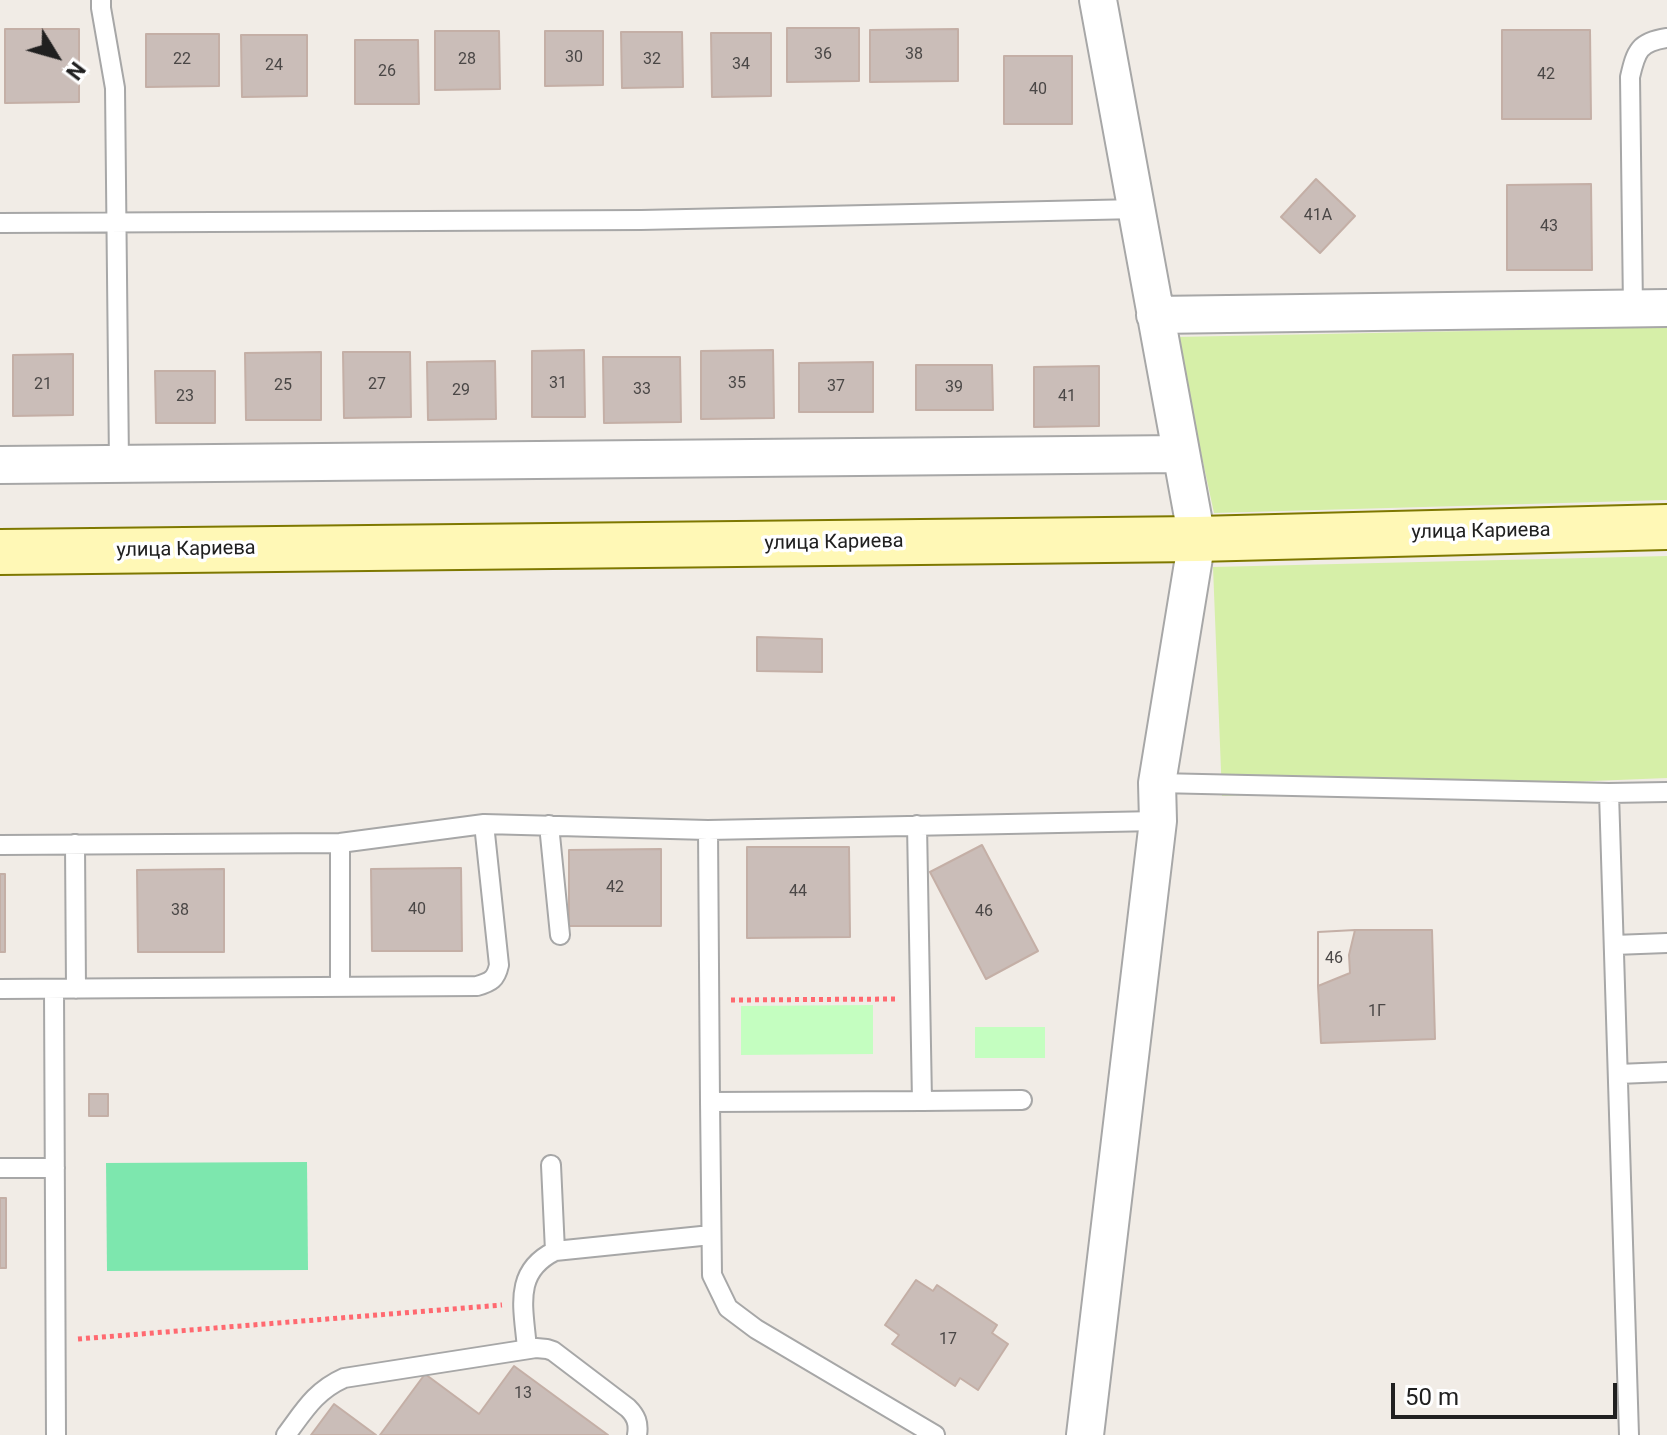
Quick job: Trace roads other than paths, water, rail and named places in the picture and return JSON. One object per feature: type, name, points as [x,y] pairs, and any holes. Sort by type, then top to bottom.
[{"type":"main road","name":"улица Кариева","points":[[0,552],[1197,539],[1667,527]]},
{"type":"street","points":[[1085,1435],[1158,821],[1157,783],[1197,539],[1098,0]]},
{"type":"street","points":[[1155,315],[1650,308]]},
{"type":"street","points":[[0,465],[1181,454]]},
{"type":"lane","points":[[101,0],[115,88],[119,464]]},
{"type":"lane","points":[[1650,308],[1630,77],[1636,54],[1647,43],[1667,38]]},
{"type":"lane","points":[[0,223],[641,220],[1138,209]]},
{"type":"lane","points":[[1157,783],[1667,792]]},
{"type":"lane","points":[[1609,793],[1629,1435]]},
{"type":"lane","points":[[0,845],[340,843],[484,824],[708,830],[1158,821]]},
{"type":"lane","points":[[0,989],[477,986],[491,982],[499,965],[484,824]]},
{"type":"lane","points":[[549,825],[560,935]]},
{"type":"lane","points":[[917,825],[922,1101]]},
{"type":"lane","points":[[708,830],[712,1275],[728,1308],[756,1329],[935,1435]]},
{"type":"lane","points":[[340,843],[340,987]]},
{"type":"lane","points":[[75,844],[76,989]]},
{"type":"lane","points":[[1614,945],[1667,943]]},
{"type":"lane","points":[[54,989],[56,1435]]},
{"type":"lane","points":[[1618,1074],[1667,1072]]},
{"type":"lane","points":[[710,1102],[1022,1100]]},
{"type":"lane","points":[[551,1165],[555,1251]]},
{"type":"lane","points":[[0,1168],[55,1168]]},
{"type":"lane","points":[[527,1349],[523,1287],[538,1262],[555,1251],[711,1235]]},
{"type":"lane","points":[[286,1435],[316,1394],[344,1378],[527,1349],[553,1351],[628,1408],[636,1419],[637,1435]]}]
